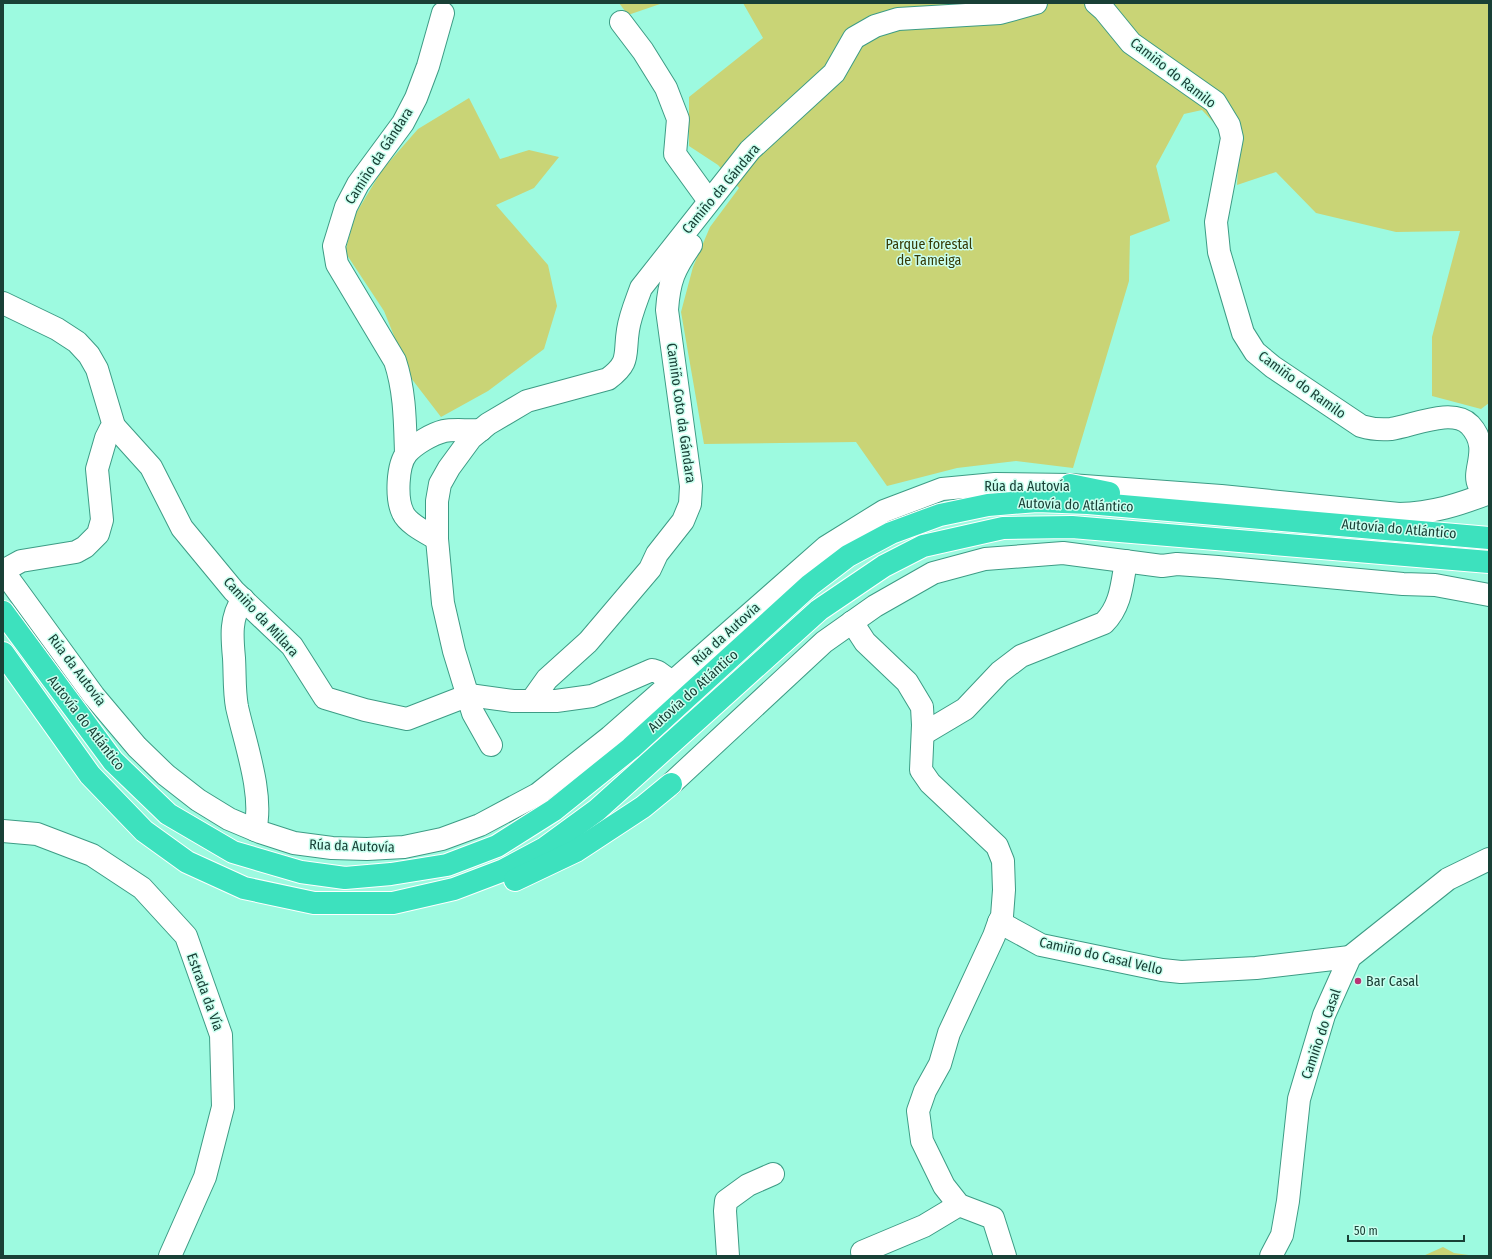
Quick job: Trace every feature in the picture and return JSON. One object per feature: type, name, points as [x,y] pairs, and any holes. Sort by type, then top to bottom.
[{"type":"highway","points":[[1070,485],[1194,512]]},
{"type":"highway","name":"Autovía do Atlántico","points":[[3,612],[113,761],[168,814],[233,852],[301,872],[345,878],[392,874],[447,865],[497,846],[554,810],[631,748],[810,585],[848,556],[891,533],[940,515],[988,505],[1037,502],[1088,503],[1489,538]]},
{"type":"highway","points":[[1288,520],[1347,509]]},
{"type":"highway","name":"Autovía do Atlántico","points":[[3,653],[90,775],[144,831],[187,862],[244,888],[314,903],[393,903],[454,889],[504,870],[545,848],[597,810],[819,610],[884,566],[923,546],[1003,528],[1072,527],[1489,562]]},
{"type":"highway","points":[[393,903],[442,902],[496,889],[576,851],[643,806],[671,784]]},
{"type":"street","name":"Camiño da Gándara","points":[[491,745],[473,713],[469,695],[454,651],[443,603],[437,540],[437,501],[440,484],[448,468],[471,438],[527,401],[608,379],[617,372],[626,358],[627,331],[632,311],[641,288],[750,150],[834,73],[854,38],[875,26],[898,19],[1000,12],[1036,3]]},
{"type":"street","name":"Camiño do Ramilo","points":[[1096,3],[1104,10],[1131,43],[1215,102],[1230,125],[1232,138],[1216,222],[1218,244],[1235,310],[1243,333],[1255,352],[1273,367],[1360,426],[1372,429],[1392,428],[1440,418],[1456,417],[1470,424],[1482,449],[1484,488]]},
{"type":"street","name":"Camiño da Gándara","points":[[437,540],[403,513],[398,490],[401,466],[406,453],[404,397],[398,372],[391,355],[337,264],[334,246],[346,207],[358,184],[403,123],[416,98],[428,66],[443,13]]},
{"type":"street","points":[[621,22],[643,51],[666,88],[678,119],[676,154],[709,201]]},
{"type":"street","name":"Camiño Coto da Gándara","points":[[532,700],[547,679],[588,642],[650,569],[657,554],[683,521],[690,504],[692,486],[667,310],[668,287],[678,263],[691,245],[696,233],[694,220]]},
{"type":"street","name":"Camiño da Millara","points":[[3,303],[57,329],[76,342],[89,355],[97,369],[114,426],[150,468],[182,528],[243,599],[292,646],[325,698],[365,710],[407,719],[469,695],[513,701],[556,701],[592,696],[652,670],[658,672],[672,682]]},
{"type":"street","points":[[3,571],[21,561],[76,552],[85,547],[98,534],[102,520],[97,469],[106,438],[114,426]]},
{"type":"street","points":[[406,453],[425,440],[445,431],[481,430]]},
{"type":"street","name":"Rúa da Autovía","points":[[3,571],[94,696],[137,747],[166,775],[198,800],[229,819],[255,830],[294,843],[332,848],[367,849],[404,847],[454,834],[480,825],[538,794],[610,737],[826,547],[884,511],[942,489],[995,484],[1070,485],[1221,496],[1399,514],[1423,513],[1445,508],[1484,488]]},
{"type":"street","points":[[671,784],[824,642],[875,606],[933,573],[985,559],[1063,553],[1162,566],[1177,564],[1404,584],[1435,585],[1489,595]]},
{"type":"street","points":[[923,734],[965,709],[1000,672],[1021,656],[1104,623],[1112,614],[1118,602],[1126,562]]},
{"type":"street","points":[[1404,584],[1489,607]]},
{"type":"street","points":[[243,599],[237,608],[232,632],[237,705],[258,801],[258,819],[255,830]]},
{"type":"street","points":[[852,622],[865,642],[907,682],[922,707],[923,734],[921,770],[930,783],[997,846],[1003,861],[1004,890],[1002,916],[949,1033],[940,1064],[925,1091],[918,1111],[922,1141],[944,1186],[959,1205],[993,1218],[1005,1256]]},
{"type":"street","name":"Estrada da Vía","points":[[3,831],[37,834],[92,855],[142,888],[186,936],[221,1035],[223,1107],[205,1177],[170,1256]]},
{"type":"street","name":"Camiño do Casal","points":[[1271,1256],[1282,1235],[1288,1201],[1299,1099],[1324,1015],[1350,957],[1448,879],[1489,859]]},
{"type":"street","name":"Camiño do Casal Vello","points":[[999,922],[1041,945],[1162,970],[1181,972],[1256,968],[1350,957]]},
{"type":"street","points":[[728,1256],[725,1211],[726,1201],[748,1185],[773,1174]]},
{"type":"street","points":[[862,1252],[924,1226],[959,1205]]},
{"type":"green space","points":[[619,3],[663,3],[628,15]]},
{"type":"green space","name":"Parque forestal de Tameiga","points":[[743,3],[1489,3],[1489,403],[1481,409],[1432,396],[1432,337],[1460,231],[1396,232],[1316,213],[1276,172],[1237,185],[1239,150],[1202,110],[1184,114],[1156,166],[1170,221],[1130,236],[1129,281],[1073,468],[1016,461],[957,468],[887,486],[856,442],[704,444],[681,312],[693,267],[710,227],[739,188],[718,165],[689,146],[689,97],[763,38]]},
{"type":"green space","points":[[469,98],[500,159],[529,150],[559,157],[534,188],[496,205],[548,265],[557,306],[544,349],[488,391],[441,417],[411,378],[384,311],[345,252],[355,215],[382,170],[418,129]]},
{"type":"green space","points":[[1443,1247],[1454,1253],[1476,1256],[1423,1256]]},
{"type":"place","name":"Bar Casal","points":[[1358,981]]}]
